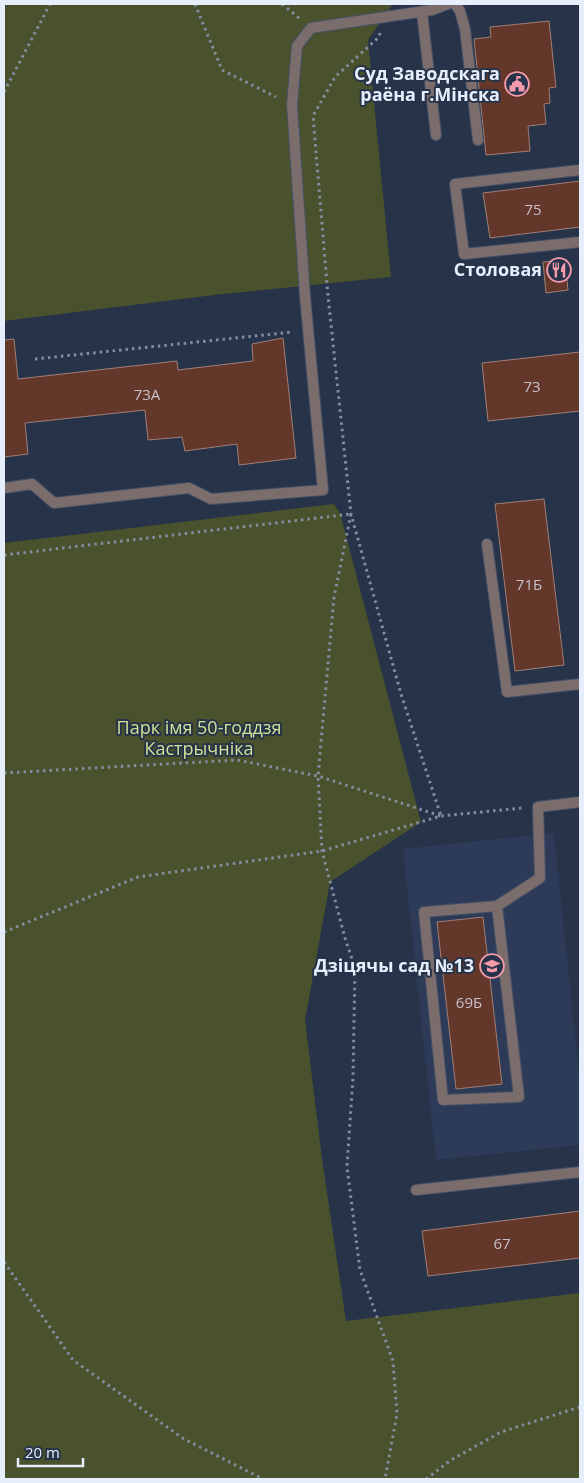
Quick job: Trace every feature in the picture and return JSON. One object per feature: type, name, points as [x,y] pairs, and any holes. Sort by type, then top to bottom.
[{"type":"lane","points":[[4,488],[32,484],[54,503],[189,488],[211,499],[323,490],[305,296],[292,105],[297,46],[311,28],[422,12],[448,4]]},
{"type":"lane","points":[[455,4],[460,11],[465,29],[478,140]]},
{"type":"lane","points":[[422,12],[436,134]]},
{"type":"lane","points":[[580,170],[454,184],[464,254],[580,242]]},
{"type":"lane","points":[[487,544],[507,692],[580,684]]},
{"type":"lane","points":[[497,906],[518,1097],[443,1100],[424,912],[497,906],[540,878],[538,807],[580,802]]},
{"type":"lane","points":[[416,1190],[580,1172]]},
{"type":"path","points":[[4,92],[50,4]]},
{"type":"path","points":[[195,4],[222,70],[313,116]]},
{"type":"path","points":[[282,4],[311,28]]},
{"type":"path","points":[[381,30],[379,37],[336,77],[313,116],[328,296],[351,514],[401,694],[441,816]]},
{"type":"path","points":[[35,359],[308,330]]},
{"type":"path","points":[[4,555],[351,514]]},
{"type":"path","points":[[351,514],[334,597],[318,776],[322,851],[355,968],[353,1077],[347,1168],[360,1270],[393,1360],[397,1414],[386,1479]]},
{"type":"path","points":[[4,773],[237,760],[318,776],[441,816]]},
{"type":"path","points":[[4,932],[138,878],[322,851],[441,816],[538,807]]},
{"type":"path","points":[[4,1262],[73,1360],[184,1439],[263,1479]]},
{"type":"path","points":[[426,1479],[451,1460],[500,1432],[580,1408]]},
{"type":"shaded area","name":"Дзіцячы сад №13","points":[[554,833],[580,1083],[580,1145],[436,1160],[403,849]]},
{"type":"green space","points":[[4,4],[393,4],[368,40],[391,277],[214,295],[4,321]]},
{"type":"green space","name":"Парк імя 50-годдзя Кастрычніка","points":[[334,504],[340,513],[421,822],[330,882],[305,1020],[322,1159],[346,1321],[580,1293],[580,1479],[4,1479],[4,543]]},
{"type":"building","points":[[549,21],[556,87],[549,88],[550,103],[544,104],[546,124],[528,126],[530,151],[486,155],[474,39],[491,37],[490,27]]},
{"type":"building","points":[[580,181],[580,227],[490,238],[483,193]]},
{"type":"building","points":[[565,260],[568,290],[546,293],[543,262]]},
{"type":"building","points":[[283,338],[296,458],[239,465],[237,444],[185,451],[182,437],[148,440],[145,410],[25,423],[28,454],[4,457],[4,340],[14,339],[18,379],[177,361],[178,370],[253,361],[252,344]]},
{"type":"building","points":[[580,352],[580,411],[488,421],[482,363]]},
{"type":"building","points":[[544,499],[564,665],[515,671],[495,504]]},
{"type":"building","points":[[483,917],[502,1084],[456,1089],[437,922]]},
{"type":"building","points":[[580,1211],[580,1258],[428,1276],[422,1231]]},
{"type":"place","name":"Суд Заводскага раёна г.Мінска","points":[[517,84]]},
{"type":"place","name":"Столовая","points":[[559,270]]},
{"type":"place","name":"Дзіцячы сад №13","points":[[492,966]]}]
